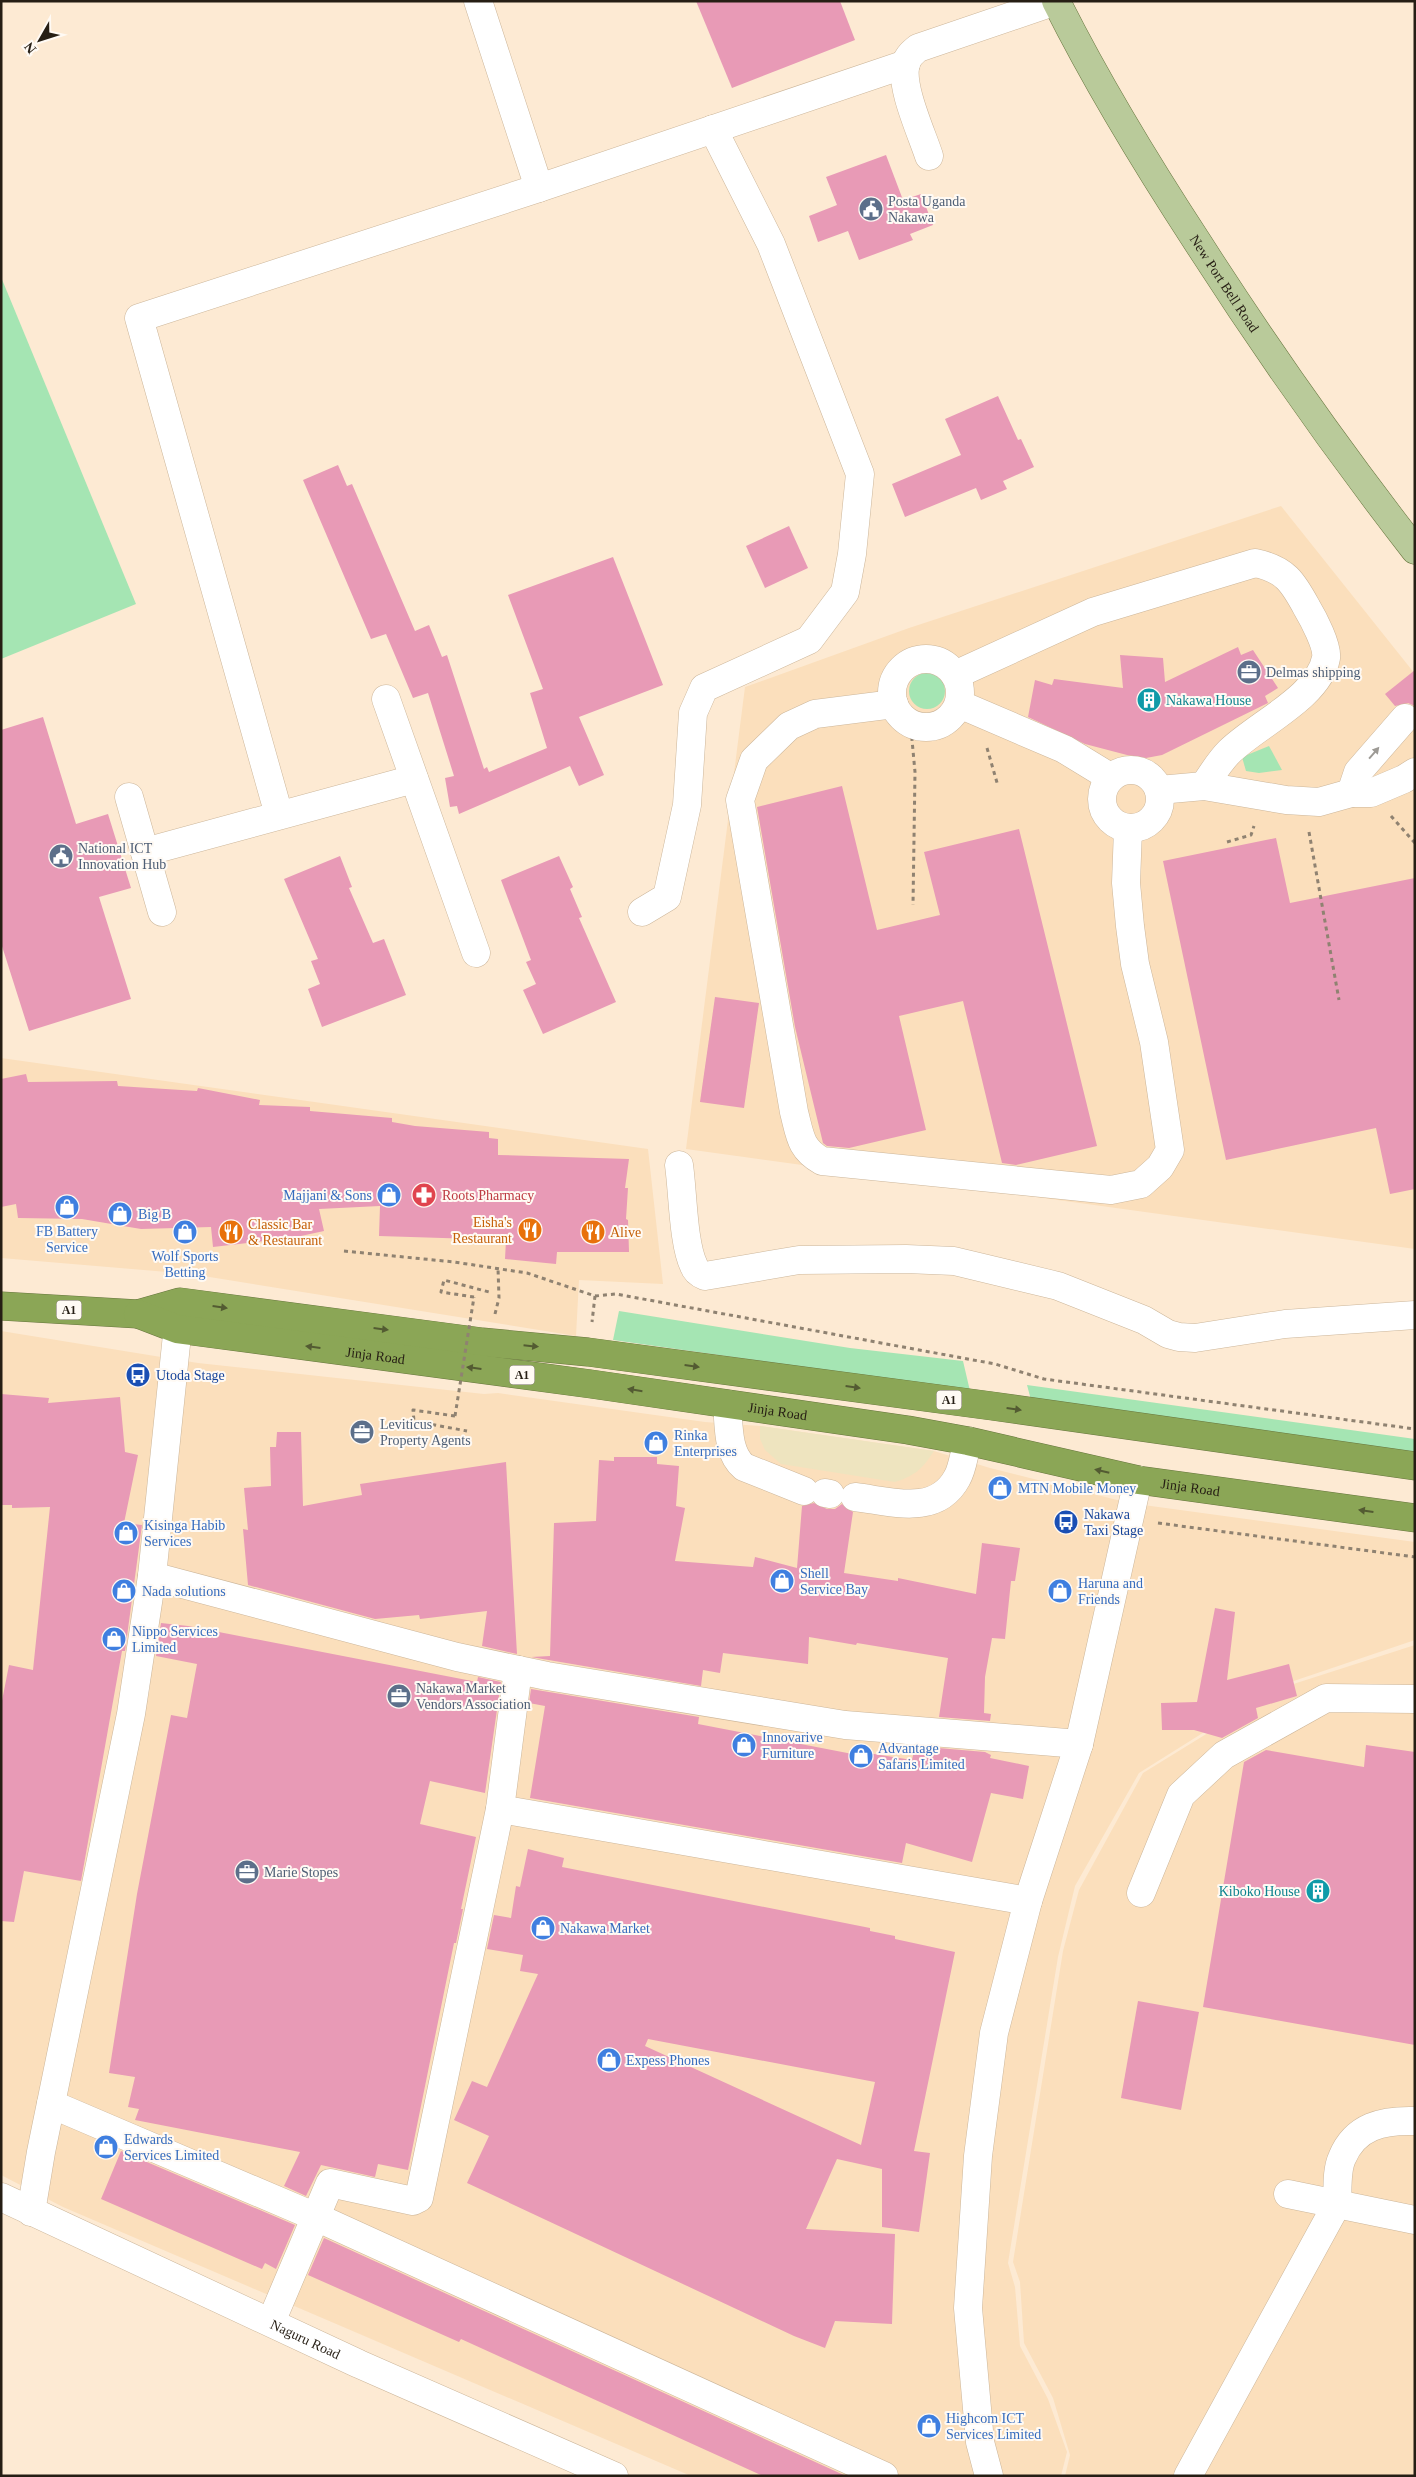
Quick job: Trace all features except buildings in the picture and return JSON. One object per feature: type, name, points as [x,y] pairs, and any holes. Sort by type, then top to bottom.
[{"type":"highway","name":"Jinja Road","points":[[138,1314],[180,1302],[482,1342],[588,1352],[982,1404],[1415,1466]]},
{"type":"highway","name":"Jinja Road","points":[[1,1306],[138,1314],[177,1329],[582,1382],[727,1404],[968,1441],[1138,1480],[1415,1518]]},
{"type":"main road","name":"New Port Bell Road","points":[[1056,1],[1074,36],[1160,184],[1264,345],[1355,473],[1415,550]]},
{"type":"street","points":[[478,1],[539,188]]},
{"type":"street","points":[[929,156],[905,83],[906,64],[910,56],[918,48],[1056,1]]},
{"type":"street","points":[[279,816],[139,318],[539,188],[906,64]]},
{"type":"street","points":[[642,912],[667,897],[687,805],[693,713],[704,688],[809,640],[844,592],[852,554],[860,474],[771,244],[713,129]]},
{"type":"street","points":[[955,675],[1093,612],[1255,563],[1272,567],[1283,573],[1296,588],[1315,622],[1326,656],[1321,674],[1309,689],[1230,752],[1204,786]]},
{"type":"street","points":[[902,714],[892,692],[895,680],[901,669],[912,662],[924,658],[936,660],[947,666],[955,675],[960,689],[958,704],[951,717],[939,724],[925,727],[902,714],[815,714],[789,726],[754,760],[745,780],[740,800],[794,1112],[802,1143],[810,1155],[822,1161],[1111,1190],[1141,1184],[1160,1167],[1170,1150],[1154,1042],[1135,964],[1130,926],[1126,883],[1128,829]]},
{"type":"street","points":[[386,699],[476,953]]},
{"type":"street","points":[[958,704],[1064,749],[1110,778]]},
{"type":"street","points":[[1351,793],[1358,772],[1405,718]]},
{"type":"street","points":[[1132,769],[1143,772],[1153,780],[1159,790],[1160,801],[1157,813],[1150,822],[1140,828],[1128,829],[1117,825],[1108,818],[1103,809],[1102,792],[1110,778],[1120,771],[1132,769]]},
{"type":"street","points":[[1159,790],[1204,786],[1303,802],[1320,802],[1351,793],[1372,793],[1415,772]]},
{"type":"street","points":[[145,852],[414,779]]},
{"type":"street","points":[[129,796],[162,912]]},
{"type":"street","points":[[679,1166],[689,1252],[694,1267],[705,1276],[799,1260],[898,1259],[954,1261],[1058,1286],[1144,1320],[1168,1334],[1195,1338],[1285,1324],[1415,1314]]},
{"type":"street","points":[[32,2212],[51,2104],[131,1714],[152,1576],[180,1302]]},
{"type":"street","points":[[727,1404],[733,1453],[744,1467],[828,1494],[919,1505],[933,1501],[957,1478],[968,1441]]},
{"type":"street","points":[[989,2476],[980,2442],[968,2308],[978,2156],[994,2033],[1028,1901],[1079,1744],[1138,1480]]},
{"type":"street","points":[[152,1576],[457,1657],[518,1670],[845,1725],[1079,1744]]},
{"type":"street","points":[[271,2322],[330,2183],[413,2201],[419,2198],[500,1809],[518,1670]]},
{"type":"street","points":[[1141,1893],[1182,1795],[1224,1755],[1326,1698],[1415,1699]]},
{"type":"street","points":[[500,1809],[1028,1901]]},
{"type":"street","points":[[51,2104],[316,2217],[884,2476]]},
{"type":"street","points":[[1188,2476],[1337,2204],[1341,2159],[1353,2140],[1373,2125],[1391,2120],[1415,2121]]},
{"type":"street","points":[[1288,2194],[1415,2220]]},
{"type":"street","name":"Naguru Road","points":[[1,2197],[585,2470],[614,2476]]},
{"type":"path","points":[[902,714],[915,772],[913,905]]},
{"type":"path","points":[[1303,802],[1339,1000]]},
{"type":"path","points":[[344,1251],[498,1268],[527,1273],[595,1296],[616,1294],[995,1364],[1044,1379],[1415,1429]]},
{"type":"path","points":[[482,1342],[493,1319],[499,1298],[498,1268]]},
{"type":"path","points":[[467,1431],[414,1421],[413,1410],[455,1416],[474,1297],[441,1292],[444,1280],[489,1292]]},
{"type":"path","points":[[588,1352],[595,1296]]},
{"type":"path","points":[[1157,1523],[1415,1557]]},
{"type":"shaded area","points":[[1281,506],[1415,674],[1415,1249],[686,1149],[745,687],[909,628]]},
{"type":"shaded area","points":[[1,1058],[648,1149],[663,1284],[579,1280],[576,1336],[191,1274],[1,1258]]},
{"type":"shaded area","name":"Nakawa Market","points":[[1,1331],[198,1363],[484,1394],[498,1393],[705,1422],[760,1426],[934,1451],[990,1468],[1129,1503],[1415,1542],[1415,1640],[1276,1687],[1139,1773],[1075,1886],[1058,1957],[1008,2263],[1015,2287],[1020,2346],[1048,2399],[1067,2452],[1061,2476],[691,2476],[63,2207],[1,2175]],"holes":[[[150,1654],[150,1688],[106,1898]]]},
{"type":"shaded area","points":[[1415,1645],[1415,2476],[1065,2476],[1070,2455],[1053,2398],[1024,2343],[1020,2282],[1013,2262],[1063,1951],[1079,1890],[1143,1773],[1281,1688]]},
{"type":"green space","points":[[1,277],[136,604],[1,659]]},
{"type":"green space","points":[[927,673],[940,678],[945,691],[940,704],[927,709],[914,704],[909,691],[914,678]]},
{"type":"green space","points":[[1269,746],[1282,770],[1259,773],[1246,771],[1242,757]]},
{"type":"green space","points":[[619,1311],[850,1348],[963,1361],[970,1391],[613,1340]]},
{"type":"green space","points":[[1027,1385],[1415,1439],[1415,1453],[1031,1400]]},
{"type":"sand","points":[[760,1426],[934,1451],[918,1471],[895,1482],[781,1464],[765,1450],[760,1439]]},
{"type":"place","name":"Posta Uganda Nakawa","points":[[871,209]]},
{"type":"place","name":"Delmas shipping","points":[[1249,672]]},
{"type":"place","name":"Nakawa House","points":[[1149,700]]},
{"type":"place","name":"National ICT Innovation Hub","points":[[61,856]]},
{"type":"place","name":"Majjani & Sons","points":[[389,1195]]},
{"type":"place","name":"Roots Pharmacy","points":[[424,1195]]},
{"type":"place","name":"FB Battery Service","points":[[67,1207]]},
{"type":"place","name":"Big B","points":[[120,1214]]},
{"type":"place","name":"Eisha's Restaurant","points":[[530,1230]]},
{"type":"place","name":"Wolf Sports Betting","points":[[185,1232]]},
{"type":"place","name":"Classic Bar & Restaurant","points":[[231,1232]]},
{"type":"place","name":"Alive","points":[[593,1232]]},
{"type":"place","name":"Utoda Stage","points":[[138,1375]]},
{"type":"place","name":"Leviticus Property Agents","points":[[362,1432]]},
{"type":"place","name":"Rinka Enterprises","points":[[656,1443]]},
{"type":"place","name":"MTN Mobile Money","points":[[1000,1488]]},
{"type":"place","name":"Nakawa Taxi Stage","points":[[1066,1522]]},
{"type":"place","name":"Kisinga Habib Services","points":[[126,1533]]},
{"type":"place","name":"Shell Service Bay","points":[[782,1581]]},
{"type":"place","name":"Nada solutions","points":[[124,1591]]},
{"type":"place","name":"Haruna and Friends","points":[[1060,1591]]},
{"type":"place","name":"Nippo Services Limited","points":[[114,1639]]},
{"type":"place","name":"Nakawa Market Vendors Association","points":[[399,1696]]},
{"type":"place","name":"Innovarive Furniture","points":[[744,1745]]},
{"type":"place","name":"Advantage Safaris Limited","points":[[861,1756]]},
{"type":"place","name":"Marie Stopes","points":[[247,1872]]},
{"type":"place","name":"Kiboko House","points":[[1318,1891]]},
{"type":"place","name":"Nakawa Market","points":[[543,1928]]},
{"type":"place","name":"Expess Phones","points":[[609,2060]]},
{"type":"place","name":"Edwards Services Limited","points":[[106,2147]]},
{"type":"place","name":"Highcom ICT Services Limited","points":[[929,2426]]}]
